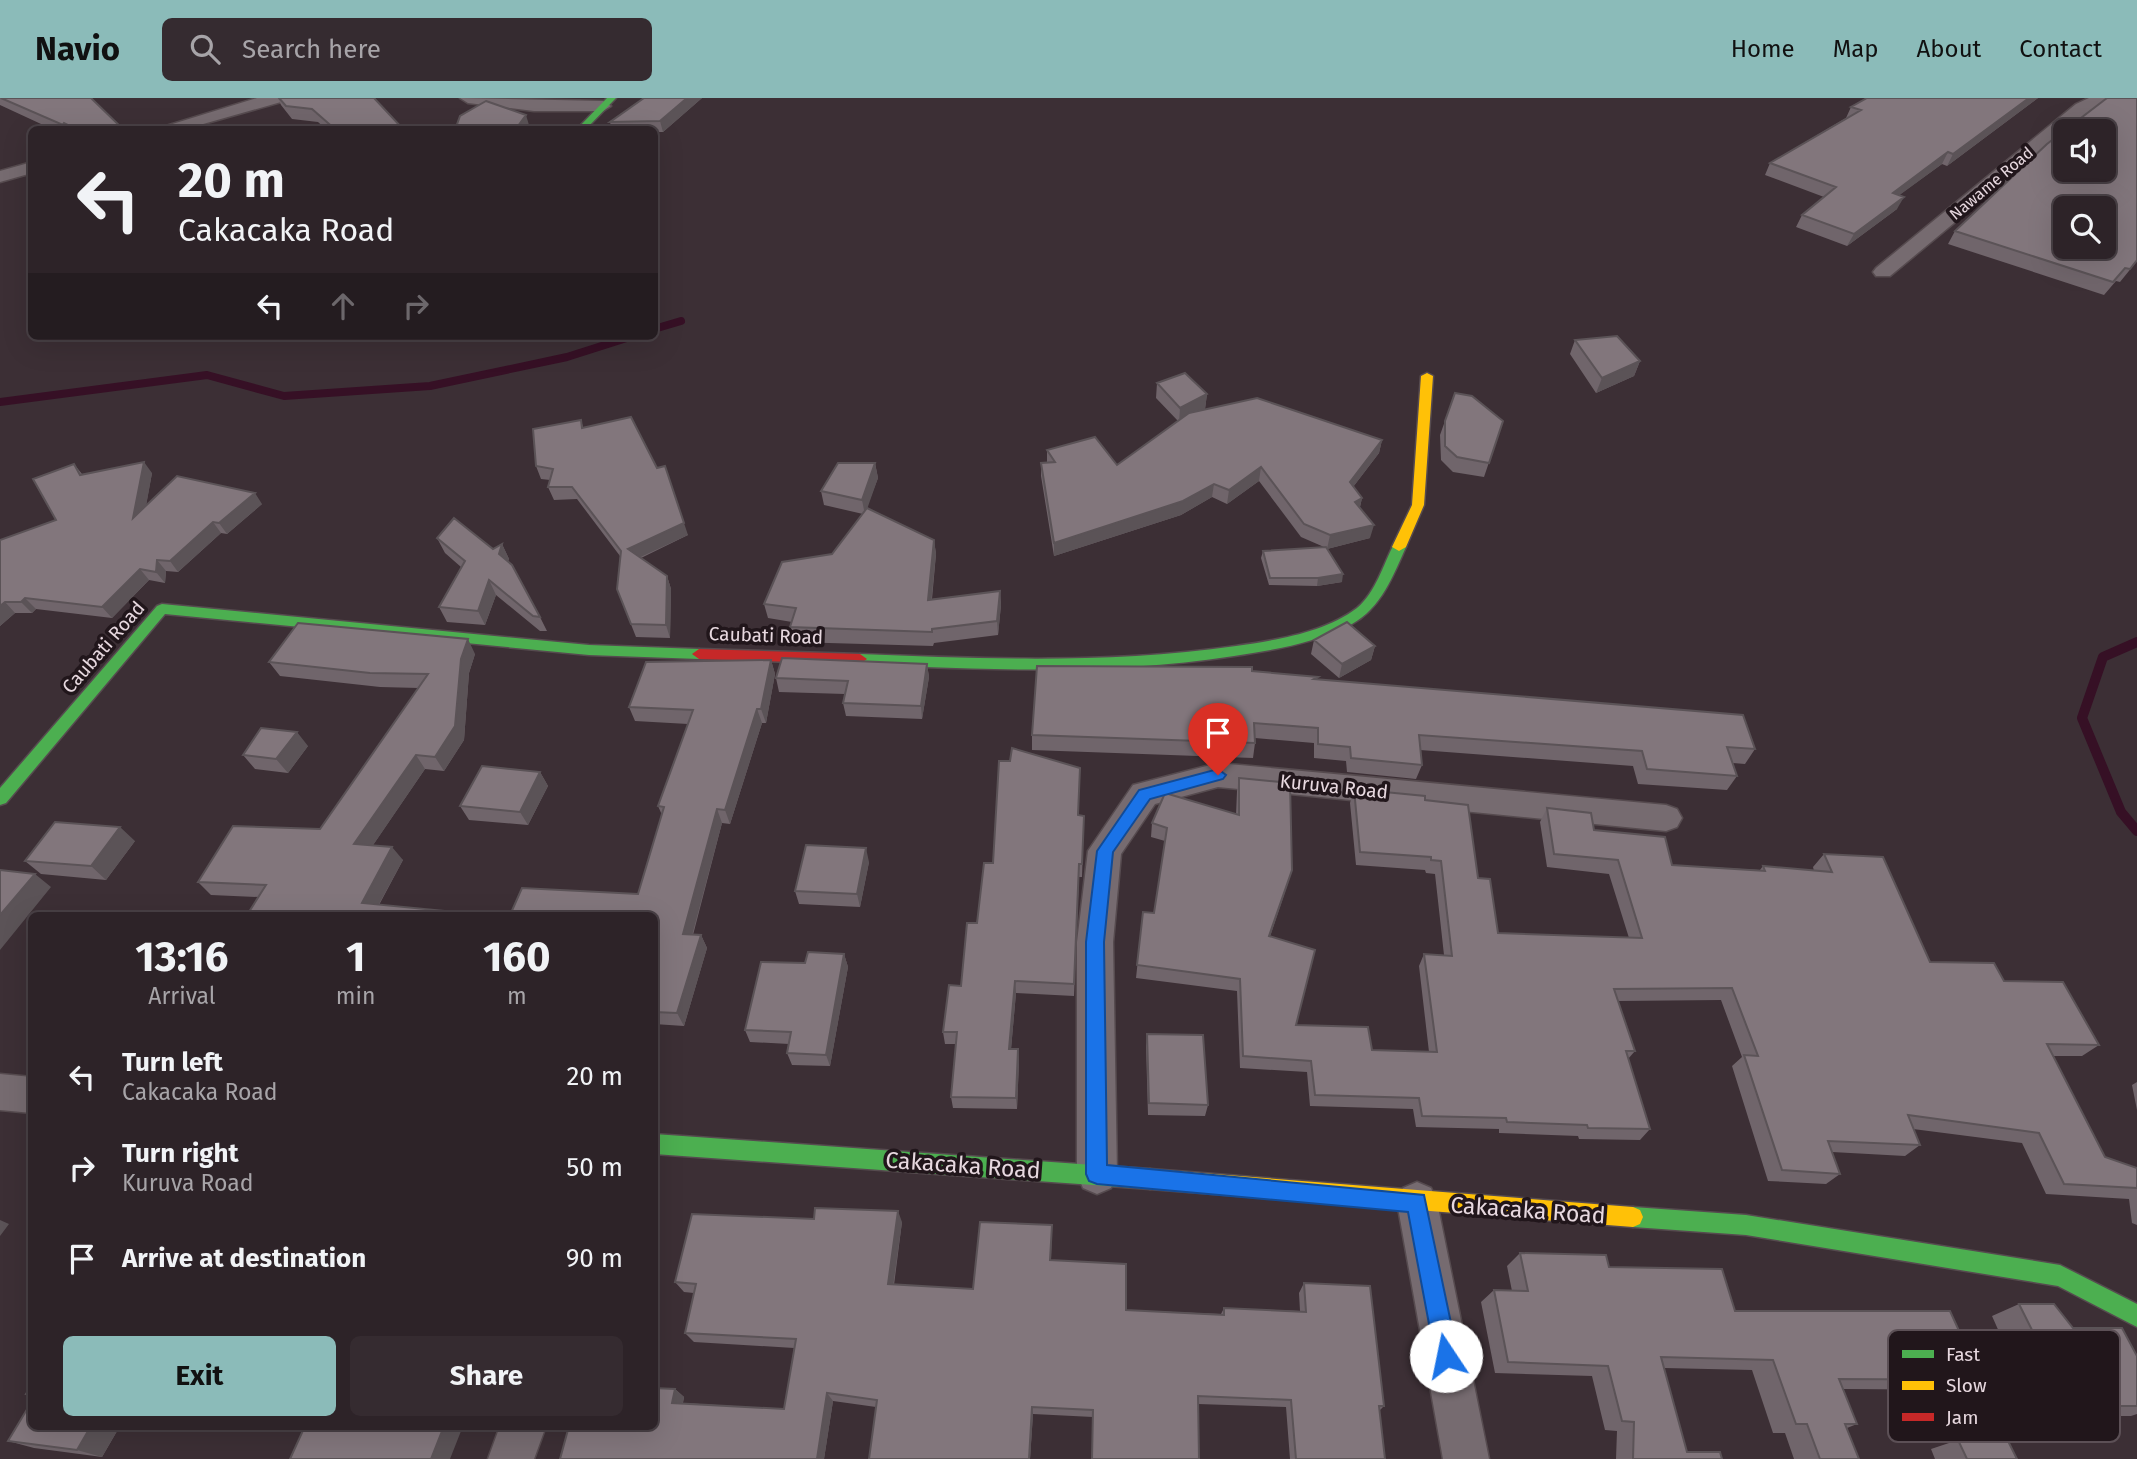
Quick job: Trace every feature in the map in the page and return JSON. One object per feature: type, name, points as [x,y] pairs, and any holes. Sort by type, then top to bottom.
[{"type":"street","points":[[191,126],[213,123],[275,98]]},
{"type":"street","points":[[468,98],[534,106],[607,102]]},
{"type":"street","name":"Nawame Road","points":[[1884,272],[2082,108],[2102,98]]},
{"type":"street","points":[[584,126],[607,102]]},
{"type":"street","points":[[0,177],[28,168]]},
{"type":"street","name":"Caubati Road","points":[[0,799],[162,609],[589,650],[1057,666],[1187,660],[1300,640],[1363,610],[1388,572],[1418,505],[1427,376]]},
{"type":"street","name":"Kuruva Road","points":[[1097,1174],[1095,942],[1105,851],[1144,794],[1218,775],[1666,818]]},
{"type":"street","points":[[0,1092],[28,1095]]},
{"type":"street","name":"Cakacaka Road","points":[[658,1144],[1097,1174],[1417,1202],[1746,1225],[2060,1276],[2137,1316]]},
{"type":"street","points":[[1417,1202],[1466,1459]]},
{"type":"street","points":[[511,1459],[522,1430]]},
{"type":"building","points":[[1,98],[91,98],[120,126],[63,125]]},
{"type":"building","points":[[279,98],[374,98],[400,126],[331,126],[312,109],[286,106]]},
{"type":"building","points":[[644,98],[687,98],[660,121],[610,122]]},
{"type":"building","points":[[1867,98],[2029,98],[1953,154],[1948,152],[1893,193],[1904,197],[1854,234],[1802,215],[1836,187],[1770,163],[1861,110],[1851,107]]},
{"type":"building","points":[[2107,98],[2137,98],[2137,260],[2130,269],[2125,268],[2113,282],[1955,231],[2053,139],[2053,182],[2116,182],[2116,119],[2080,119]]},
{"type":"building","points":[[486,101],[526,115],[518,126],[456,126],[460,116]]},
{"type":"building","points":[[1617,336],[1640,361],[1602,378],[1575,340]]},
{"type":"building","points":[[1185,373],[1207,394],[1180,408],[1157,383]]},
{"type":"building","points":[[1455,393],[1472,396],[1503,421],[1489,463],[1457,457],[1445,446],[1445,421]]},
{"type":"building","points":[[1257,398],[1382,440],[1350,482],[1362,498],[1355,502],[1374,525],[1330,535],[1304,524],[1261,467],[1229,490],[1214,484],[1183,501],[1054,543],[1041,463],[1055,462],[1047,450],[1095,437],[1117,465],[1189,413]]},
{"type":"building","points":[[631,417],[657,468],[665,466],[684,523],[628,549],[667,576],[666,625],[631,624],[617,589],[621,551],[572,487],[548,487],[553,469],[536,466],[533,429],[581,420],[582,428]]},
{"type":"building","points":[[144,462],[133,518],[177,476],[255,493],[219,523],[213,522],[170,561],[157,560],[156,572],[140,569],[102,607],[25,598],[21,602],[5,602],[0,606],[0,540],[56,520],[33,479],[74,464],[80,475]]},
{"type":"building","points":[[838,463],[875,463],[862,500],[821,491]]},
{"type":"building","points":[[867,508],[934,540],[928,600],[1000,591],[997,621],[932,629],[932,632],[790,627],[796,608],[764,604],[782,562],[832,554]]},
{"type":"building","points":[[454,518],[493,549],[502,544],[499,554],[512,565],[540,617],[533,616],[489,580],[478,611],[439,607],[465,561],[437,538]]},
{"type":"building","points":[[1326,547],[1343,574],[1318,578],[1270,578],[1263,551]]},
{"type":"building","points":[[1347,622],[1375,646],[1342,664],[1314,640]]},
{"type":"building","points":[[298,623],[468,639],[461,659],[455,726],[435,757],[416,755],[354,844],[392,847],[362,903],[446,912],[249,912],[266,885],[198,882],[233,826],[320,829],[428,674],[370,673],[269,662]]},
{"type":"building","points":[[782,658],[927,664],[921,706],[843,703],[848,681],[776,678]]},
{"type":"building","points":[[771,660],[761,709],[757,709],[725,810],[717,809],[683,934],[701,935],[677,1013],[658,1012],[658,912],[511,912],[522,888],[638,894],[664,807],[658,806],[693,710],[629,707],[646,662]]},
{"type":"building","points":[[1037,666],[1252,667],[1252,671],[1318,677],[1314,679],[1743,715],[1755,749],[1727,747],[1737,776],[1647,769],[1642,751],[1419,735],[1422,765],[1351,758],[1350,747],[1318,744],[1318,728],[1254,723],[1255,743],[1032,735]]},
{"type":"building","points":[[261,728],[297,732],[276,759],[243,755]]},
{"type":"building","points":[[1012,748],[1080,768],[1078,815],[1084,816],[1082,864],[1079,864],[1074,984],[1015,981],[1009,1049],[1018,1049],[1016,1098],[951,1097],[957,1032],[943,1032],[949,985],[961,986],[967,923],[977,923],[984,863],[993,863],[999,761],[1010,761]]},
{"type":"building","points":[[482,766],[540,772],[520,812],[460,806]]},
{"type":"building","points":[[1239,778],[1290,783],[1292,870],[1269,936],[1315,950],[1296,1025],[1368,1027],[1372,1050],[1437,1052],[1424,954],[1452,956],[1441,861],[1431,860],[1431,857],[1360,852],[1354,789],[1425,796],[1425,800],[1468,805],[1478,878],[1490,879],[1498,933],[1642,938],[1618,860],[1554,854],[1547,808],[1591,813],[1594,830],[1665,837],[1672,865],[1765,871],[1763,866],[1832,872],[1824,854],[1883,857],[1930,962],[1994,963],[2004,981],[2063,982],[2099,1045],[2047,1044],[2105,1157],[2137,1168],[2137,1188],[2064,1184],[2039,1133],[1908,1115],[1920,1145],[1828,1141],[1840,1174],[1782,1170],[1744,1055],[1758,1056],[1732,988],[1614,989],[1635,1051],[1626,1051],[1650,1129],[1507,1122],[1506,1118],[1422,1116],[1419,1098],[1315,1095],[1311,1061],[1243,1056],[1240,979],[1137,965],[1143,912],[1154,913],[1167,828],[1152,823],[1165,793],[1239,815]]},
{"type":"building","points":[[55,822],[120,827],[91,866],[25,861]]},
{"type":"building","points":[[806,845],[866,848],[857,894],[795,891]]},
{"type":"building","points":[[0,870],[35,874],[0,915]]},
{"type":"building","points":[[808,952],[844,954],[826,1055],[787,1053],[791,1032],[745,1030],[761,962],[805,963]]},
{"type":"building","points":[[1147,1034],[1203,1035],[1208,1105],[1149,1103]]},
{"type":"building","points":[[815,1208],[898,1211],[888,1284],[973,1289],[980,1222],[1052,1225],[1050,1260],[1126,1264],[1126,1310],[1224,1315],[1224,1308],[1306,1312],[1304,1283],[1370,1286],[1384,1406],[1379,1406],[1385,1459],[1296,1459],[1291,1400],[1198,1396],[1199,1459],[1092,1459],[1093,1410],[1032,1407],[1029,1459],[869,1459],[877,1400],[827,1393],[817,1459],[560,1459],[568,1430],[658,1430],[658,1388],[675,1389],[672,1403],[784,1409],[796,1339],[685,1333],[696,1284],[675,1282],[692,1214],[814,1219]]},
{"type":"building","points":[[1520,1253],[1606,1255],[1609,1267],[1722,1269],[1735,1311],[1950,1311],[1959,1330],[1888,1330],[1888,1379],[1839,1379],[1857,1424],[1845,1424],[1859,1459],[1820,1459],[1807,1424],[1796,1424],[1773,1360],[1661,1357],[1687,1452],[1720,1452],[1722,1459],[1633,1459],[1634,1422],[1622,1421],[1608,1366],[1508,1362],[1494,1290],[1528,1291]]},
{"type":"building","points":[[2019,1304],[2054,1304],[2073,1328],[2122,1328],[2137,1356],[2137,1406],[2120,1406],[2120,1330],[2032,1330]]},
{"type":"building","points":[[28,1408],[28,1430],[89,1430],[77,1450],[8,1441]]},
{"type":"building","points":[[303,1430],[442,1430],[431,1459],[290,1459]]},
{"type":"building","points":[[1959,1442],[2008,1442],[2017,1459],[1967,1459]]},
{"type":"waterway","points":[[658,328],[681,321]]},
{"type":"waterway","points":[[0,402],[207,375],[284,396],[430,386],[567,357],[620,340]]},
{"type":"waterway","points":[[2137,642],[2103,657],[2082,718],[2121,812],[2137,831]]},
{"type":"traffic: fast","points":[[584,126],[612,98]]},
{"type":"traffic: fast","points":[[860,659],[1103,664],[1199,656],[1276,644],[1322,632],[1362,611],[1378,590],[1399,547]]},
{"type":"traffic: fast","points":[[0,799],[162,609],[589,650],[699,654]]},
{"type":"traffic: fast","points":[[658,1144],[1150,1179]]},
{"type":"traffic: fast","points":[[1633,1217],[1746,1225],[2060,1276],[2137,1316]]},
{"type":"traffic: slow","points":[[1399,547],[1418,505],[1427,376]]},
{"type":"traffic: slow","points":[[1150,1179],[1633,1217]]},
{"type":"traffic: jam","points":[[699,654],[860,659]]},
{"type":"route","points":[[1218,775],[1144,794],[1105,851],[1095,942],[1097,1174],[1417,1202],[1446,1356]]}]
